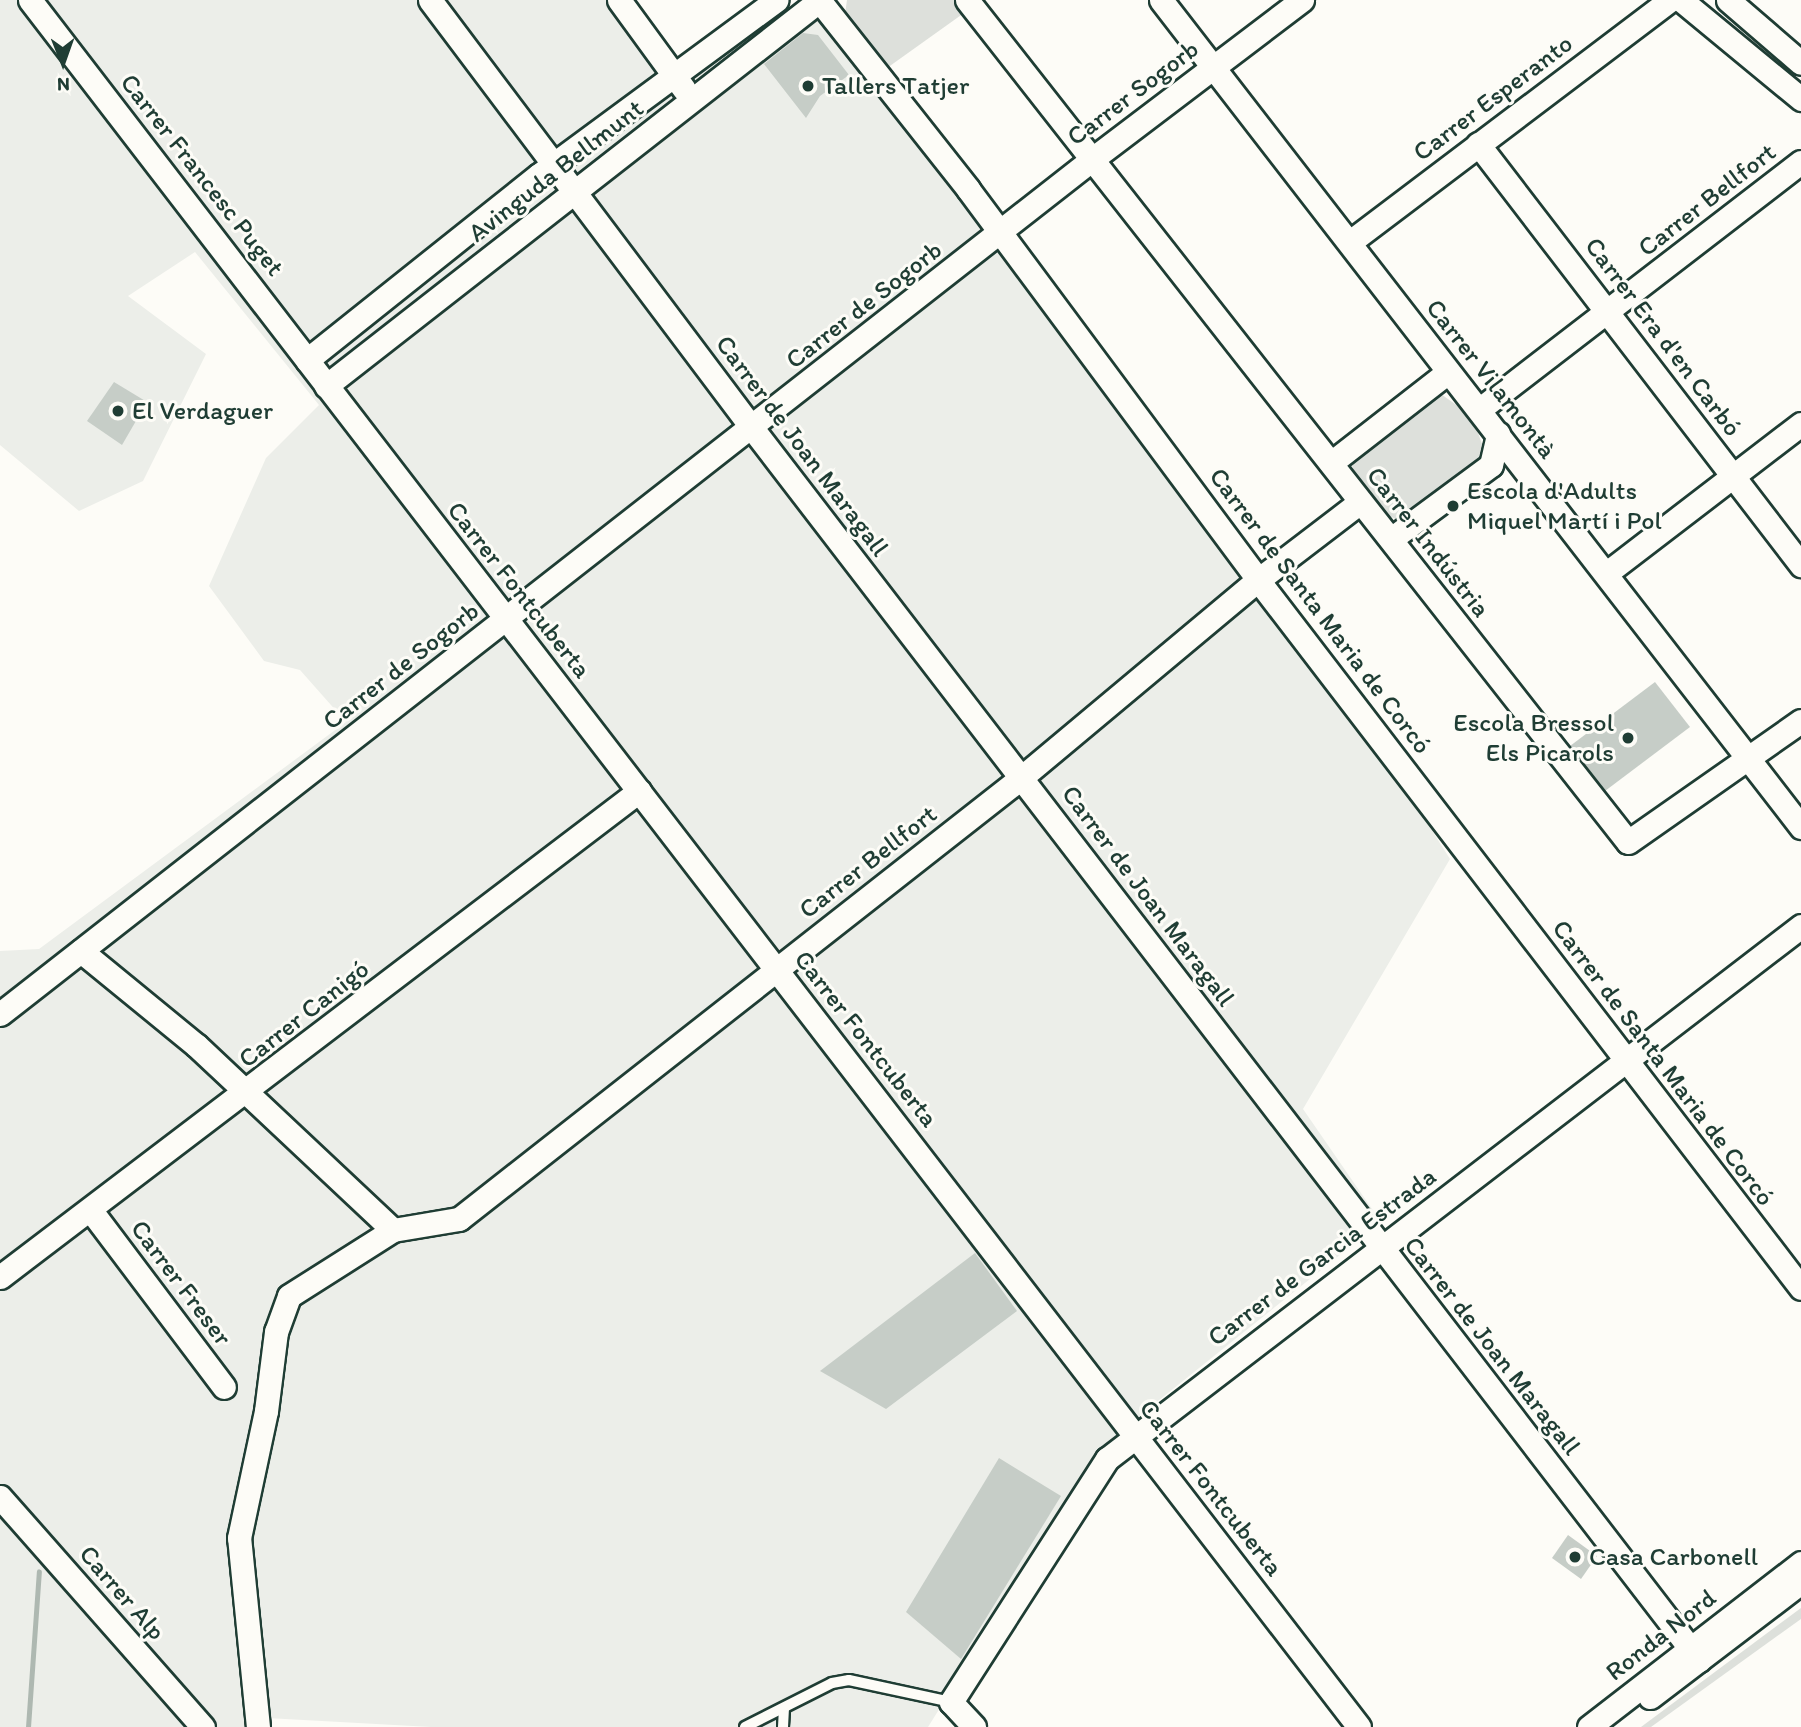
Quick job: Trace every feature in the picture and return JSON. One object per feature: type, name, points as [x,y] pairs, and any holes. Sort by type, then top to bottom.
[{"type":"street","name":"Carrer Francesc Puget","points":[[30,0],[326,386]]},
{"type":"street","points":[[619,0],[692,100]]},
{"type":"street","name":"Avinguda Bellmunt","points":[[307,360],[554,164],[776,0]]},
{"type":"street","name":"Avinguda Bellmunt","points":[[326,386],[820,0]]},
{"type":"street","name":"Carrer de Santa Maria de Corcó","points":[[820,0],[1001,233],[1258,580],[1801,1288]]},
{"type":"street","name":"Carrer Indústria","points":[[967,0],[1628,842],[1751,760]]},
{"type":"street","name":"Carrer Vilamontà","points":[[1161,0],[1448,372],[1608,572],[1801,827]]},
{"type":"street","name":"Carrer Sogorb","points":[[1001,233],[1091,160],[1302,0]]},
{"type":"street","name":"Carrer Esperanto","points":[[1350,242],[1670,0]]},
{"type":"street","points":[[1681,0],[1801,99]]},
{"type":"street","points":[[1728,0],[1801,63]]},
{"type":"street","name":"Carrer de Joan Maragall","points":[[443,4],[554,164],[752,428],[1694,1653]]},
{"type":"street","name":"Carrer Era d'en Carbó","points":[[1478,144],[1610,311],[1801,565]]},
{"type":"street","name":"Carrer Bellfort","points":[[1480,409],[1801,162]]},
{"type":"street","name":"Carrer de Sogorb","points":[[0,1014],[1001,233]]},
{"type":"street","points":[[1331,463],[1448,372]]},
{"type":"street","name":"Carrer Fontcuberta","points":[[326,386],[1359,1727]]},
{"type":"street","points":[[1608,572],[1801,424]]},
{"type":"street","points":[[1391,540],[1491,465],[1498,435]]},
{"type":"street","name":"Carrer Bellfort","points":[[393,1230],[459,1219],[1022,777],[1258,580],[1360,502]]},
{"type":"street","points":[[1751,760],[1801,721]]},
{"type":"street","name":"Carrer Canigó","points":[[0,1277],[92,1212],[639,791]]},
{"type":"street","name":"Carrer de Garcia Estrada","points":[[951,1702],[1107,1459],[1801,926]]},
{"type":"street","points":[[81,951],[195,1045],[245,1095],[393,1230],[289,1296],[276,1332],[266,1411],[239,1538],[258,1727]]},
{"type":"street","name":"Carrer Freser","points":[[92,1212],[224,1387]]},
{"type":"street","name":"Carrer Alp","points":[[0,1497],[202,1727]]},
{"type":"street","name":"Ronda Nord","points":[[1612,1727],[1694,1653],[1801,1563]]},
{"type":"street","name":"Ronda Nord","points":[[1590,1727],[1801,1582]]},
{"type":"street","points":[[951,1702],[963,1727]]},
{"type":"street","points":[[951,1702],[974,1727]]},
{"type":"lane","points":[[745,1727],[849,1680],[951,1702]]},
{"type":"lane","points":[[783,1727],[784,1708]]},
{"type":"shaded area","points":[[0,0],[635,0],[695,79],[801,0],[814,0],[1412,799],[1450,859],[1303,1109],[1381,1222],[1143,1413],[1098,1456],[928,1727],[431,1727],[267,1718],[267,1727],[0,1727],[0,951],[39,949],[346,722],[300,670],[264,661],[209,586],[266,458],[319,405],[195,252],[128,296],[206,354],[143,481],[79,511],[0,445]]},
{"type":"shaded area","points":[[847,0],[954,0],[964,13],[887,68],[845,14]]},
{"type":"shaded area","points":[[1438,392],[1472,416],[1487,458],[1403,523],[1382,512],[1355,477],[1350,457]]},
{"type":"shaded area","points":[[1801,1608],[1801,1619],[1651,1727],[1641,1727]]},
{"type":"building","name":"Tallers Tatjer","points":[[803,33],[818,35],[849,75],[820,96],[806,118],[764,64]]},
{"type":"building","name":"El Verdaguer","points":[[114,382],[147,402],[122,445],[87,421]]},
{"type":"building","name":"Escola Bressol Els Picarols","points":[[1655,682],[1690,727],[1605,791],[1570,746]]},
{"type":"building","points":[[975,1253],[1017,1311],[886,1409],[820,1371]]},
{"type":"building","points":[[999,1458],[1061,1496],[961,1659],[906,1612]]},
{"type":"building","name":"Casa Carbonell","points":[[1568,1535],[1597,1556],[1581,1579],[1552,1558]]},
{"type":"waterway","points":[[28,1727],[39,1571]]},
{"type":"place","name":"Tallers Tatjer","points":[[808,86]]},
{"type":"place","name":"El Verdaguer","points":[[118,411]]},
{"type":"place","name":"Escola d'Adults Miquel Martí i Pol","points":[[1453,506]]},
{"type":"place","name":"Escola Bressol Els Picarols","points":[[1628,738]]},
{"type":"place","name":"Casa Carbonell","points":[[1575,1557]]}]
